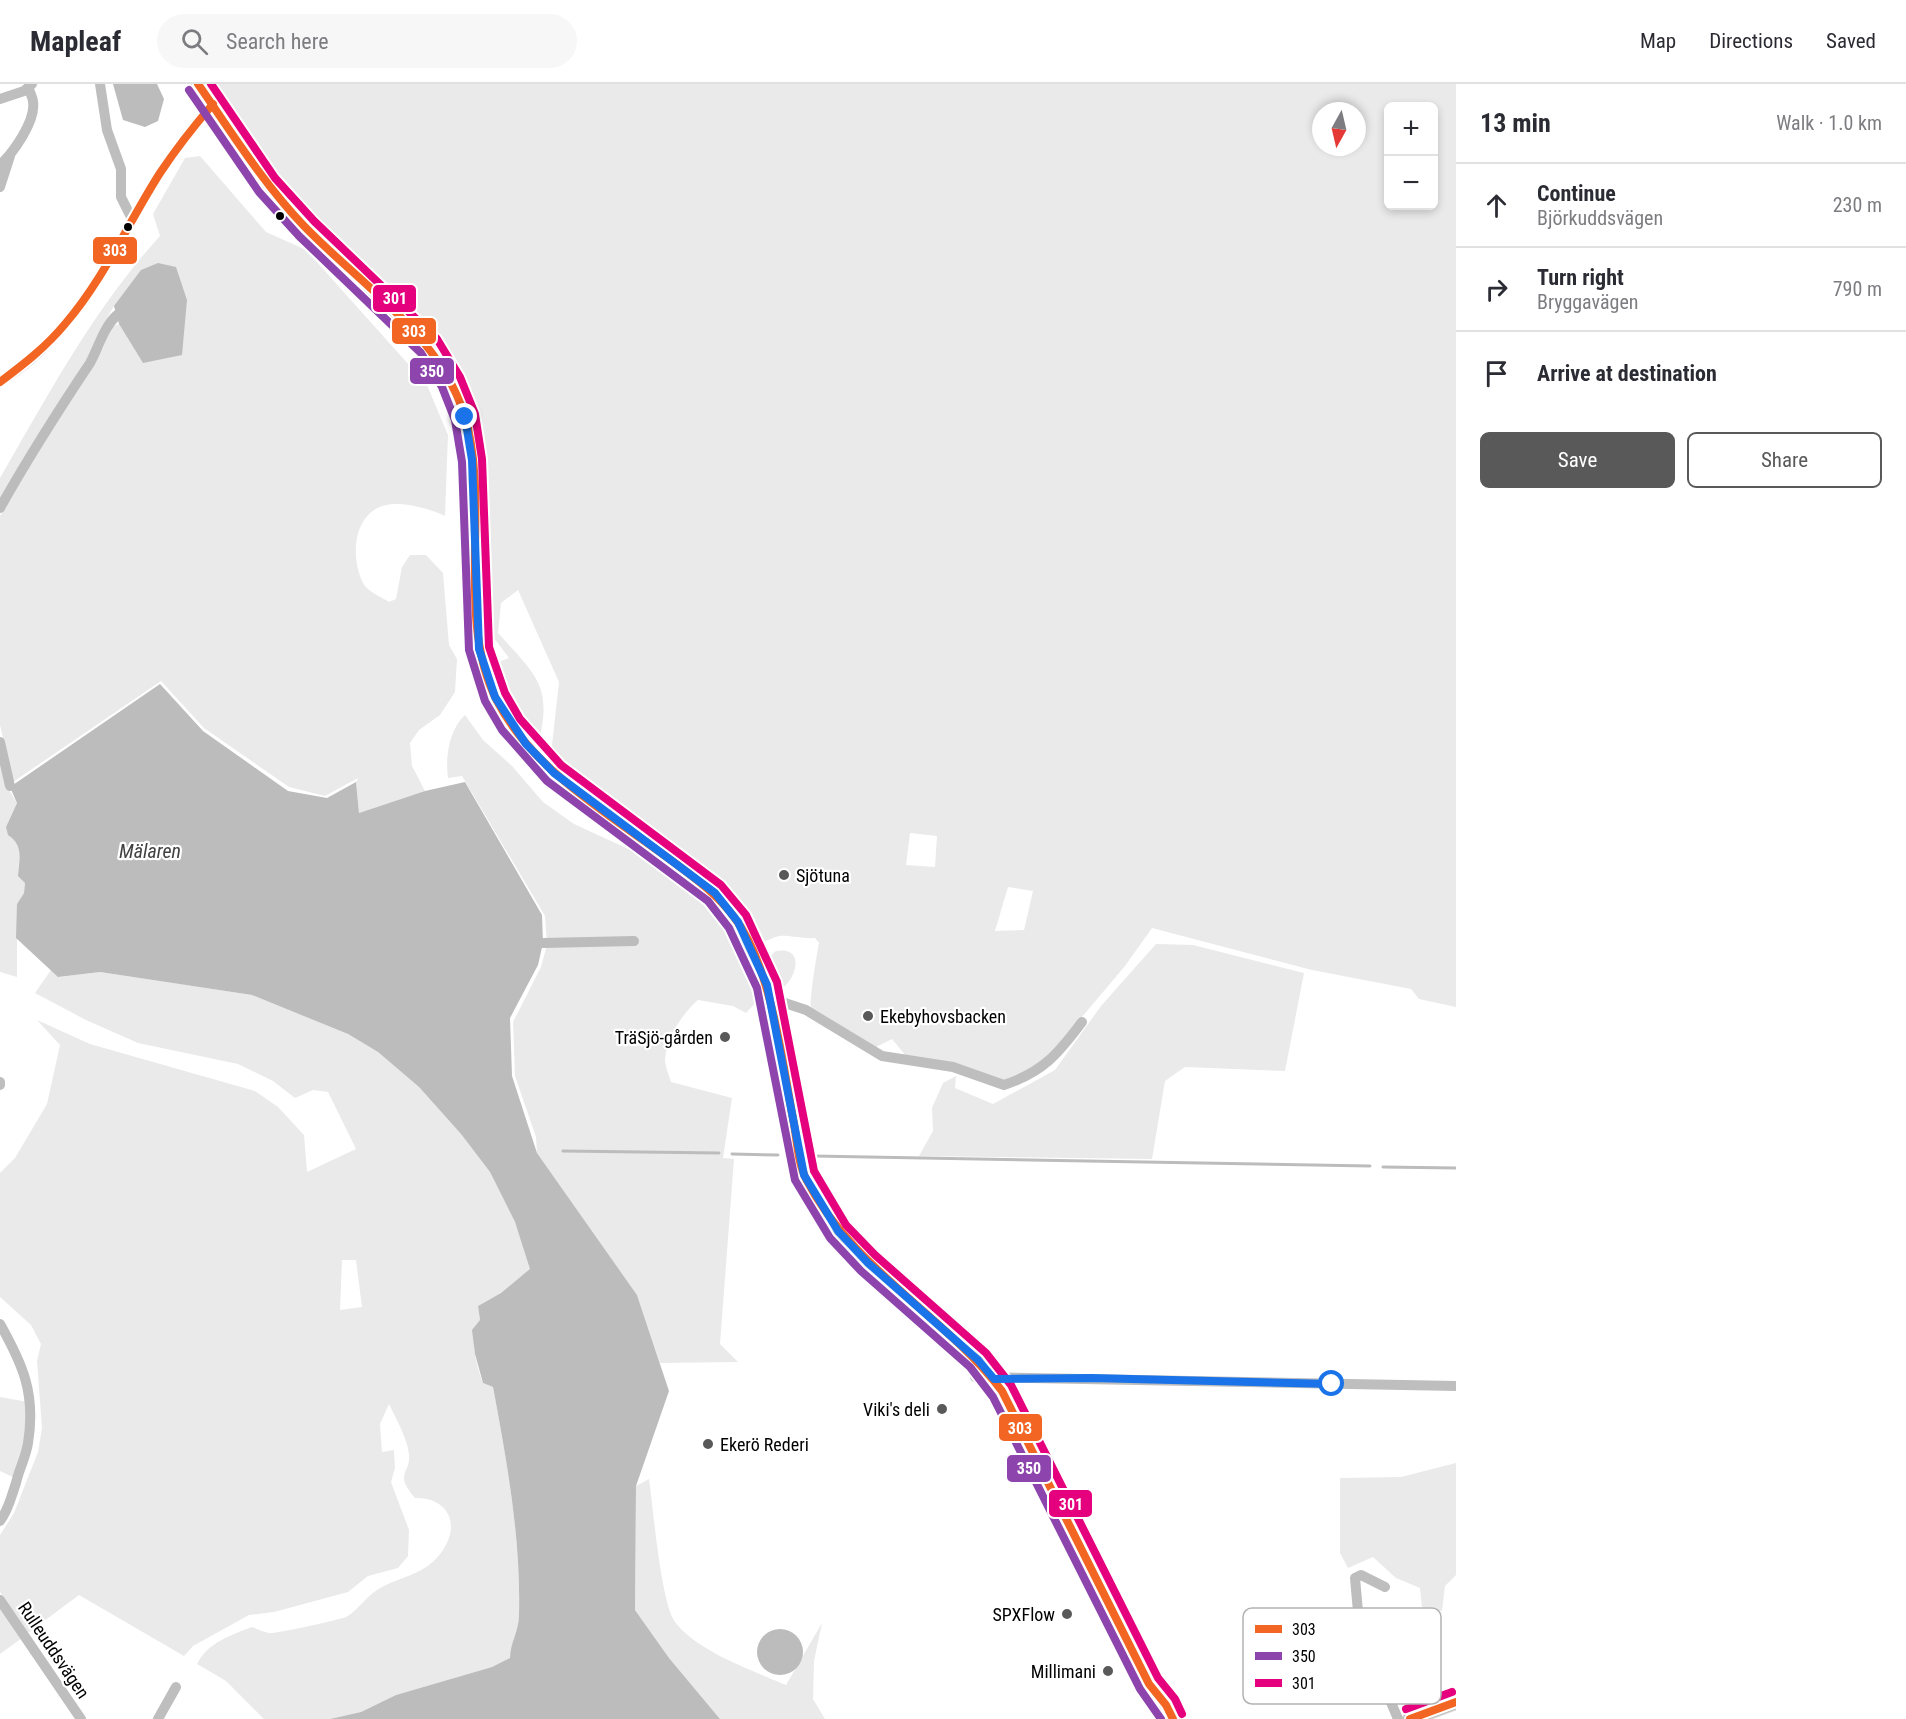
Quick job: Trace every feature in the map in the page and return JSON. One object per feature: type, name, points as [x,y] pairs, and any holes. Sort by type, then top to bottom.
[{"type":"main road","points":[[198,84],[267,185],[306,228],[429,346],[452,382],[465,417],[472,460],[479,649],[495,697],[511,724],[554,773],[715,893],[738,922],[755,954],[767,985],[804,1175],[838,1231],[868,1263],[978,1360],[994,1379],[1025,1431],[1149,1684],[1167,1705],[1173,1719]]},
{"type":"main road","points":[[1410,1719],[1456,1702]]},
{"type":"street","points":[[100,84],[107,130],[121,169],[121,197],[132,219]]},
{"type":"street","points":[[0,99],[31,86],[34,105],[18,144],[0,165]]},
{"type":"street","points":[[0,382],[37,354],[70,320],[187,133],[213,104]]},
{"type":"street","points":[[0,187],[10,156]]},
{"type":"street","points":[[771,1005],[785,1003],[806,1010],[882,1056],[953,1067],[1004,1085],[1038,1071],[1056,1055],[1082,1022]]},
{"type":"street","points":[[0,1324],[19,1357],[28,1380],[30,1401],[28,1444],[11,1501],[0,1521]]},
{"type":"street","points":[[975,1377],[1456,1386]]},
{"type":"street","points":[[1357,1608],[1354,1578],[1361,1575],[1385,1587]]},
{"type":"street","name":"Rulleuddsvägen","points":[[0,1600],[81,1719]]},
{"type":"street","points":[[158,1719],[176,1687]]},
{"type":"street","points":[[1392,1704],[1398,1719]]},
{"type":"shaded area","points":[[202,84],[1456,84],[1456,1007],[1419,999],[1411,989],[1312,970],[1152,928],[1125,966],[1038,1069],[1004,1082],[906,1056],[892,1039],[876,1047],[811,1007],[819,943],[815,938],[779,936],[759,941],[748,922],[756,920],[704,866],[705,873],[692,868],[588,798],[551,754],[559,682],[518,590],[501,603],[498,633],[532,672],[542,695],[544,709],[538,745],[531,736],[491,665],[509,658],[488,630],[483,577],[486,498],[478,437],[466,398],[441,350],[272,183]],"holes":[[[910,833],[937,836],[935,867],[906,865]],[[1008,887],[1033,891],[1024,930],[995,931]]]},
{"type":"shaded area","points":[[200,156],[266,232],[304,249],[315,260],[427,385],[448,435],[445,516],[414,506],[389,504],[382,506],[372,511],[365,519],[360,529],[356,551],[363,583],[389,602],[396,599],[402,567],[410,555],[426,555],[443,573],[449,645],[457,659],[455,692],[440,715],[419,730],[410,743],[412,766],[425,791],[359,813],[356,782],[358,778],[325,796],[289,787],[204,728],[161,681],[13,782],[0,725],[0,516],[36,450],[103,348],[110,327],[119,324],[143,363],[114,306],[89,355],[0,500],[0,478],[93,322],[136,263],[160,236],[153,214],[185,158]]},
{"type":"shaded area","points":[[465,715],[483,740],[512,766],[543,802],[574,824],[635,852],[694,891],[734,941],[749,971],[757,1001],[746,1013],[733,1006],[698,1000],[676,1026],[665,1059],[671,1082],[732,1098],[723,1158],[734,1159],[720,1344],[738,1362],[660,1363],[637,1295],[537,1153],[536,1137],[515,1076],[513,1022],[541,967],[547,945],[545,916],[462,776],[448,778],[449,744],[455,728]]},
{"type":"shaded area","points":[[0,759],[7,787],[17,803],[6,827],[20,848],[18,875],[25,883],[24,893],[17,904],[17,977],[0,972]]},
{"type":"shaded area","points":[[1156,944],[1193,945],[1304,973],[1285,1071],[1185,1067],[1165,1081],[1152,1159],[919,1156],[933,1131],[932,1108],[943,1083],[956,1076],[955,1088],[993,1104],[1055,1070],[1101,1006]]},
{"type":"shaded area","points":[[776,951],[787,951],[793,955],[795,969],[787,984],[781,989],[774,990],[768,974],[768,964]]},
{"type":"shaded area","points":[[51,970],[59,977],[100,972],[252,995],[348,1034],[378,1052],[419,1087],[461,1134],[490,1172],[515,1222],[531,1269],[501,1293],[478,1306],[480,1320],[474,1343],[483,1383],[493,1387],[508,1472],[515,1529],[519,1615],[510,1659],[492,1667],[396,1695],[361,1712],[330,1719],[264,1719],[226,1681],[197,1664],[213,1645],[252,1627],[267,1633],[274,1633],[346,1617],[377,1590],[429,1565],[443,1550],[451,1530],[448,1514],[435,1502],[415,1498],[405,1483],[404,1474],[409,1461],[408,1448],[389,1404],[380,1424],[382,1452],[394,1450],[395,1468],[391,1482],[409,1530],[408,1556],[398,1568],[368,1576],[348,1592],[274,1612],[249,1615],[193,1646],[184,1656],[79,1595],[28,1633],[0,1592],[0,1535],[14,1513],[38,1452],[42,1428],[37,1361],[41,1344],[31,1325],[0,1297],[0,1173],[15,1158],[47,1104],[60,1045],[37,1020],[90,1044],[255,1091],[278,1107],[304,1135],[307,1172],[356,1149],[328,1092],[313,1090],[295,1098],[273,1081],[238,1064],[138,1043],[86,1020],[35,993]],"holes":[[[342,1260],[356,1260],[362,1307],[340,1310]]]},
{"type":"shaded area","points":[[0,1397],[28,1402],[25,1441],[15,1478],[0,1471]]},
{"type":"shaded area","points":[[1456,1463],[1456,1575],[1445,1586],[1442,1611],[1441,1608],[1422,1607],[1420,1588],[1396,1578],[1373,1557],[1348,1568],[1340,1553],[1340,1478],[1401,1477]]},
{"type":"shaded area","points":[[649,1479],[662,1576],[670,1612],[675,1622],[685,1633],[711,1651],[786,1685],[822,1623],[814,1661],[813,1699],[825,1719],[720,1719],[669,1658],[635,1610],[636,1486]]},
{"type":"shaded area","points":[[0,1607],[22,1638],[0,1654]]},
{"type":"water","points":[[113,84],[157,84],[164,99],[158,121],[145,127],[123,120]]},
{"type":"water","points":[[158,263],[176,267],[187,300],[182,355],[143,363],[119,324],[114,306],[141,270]]},
{"type":"water","name":"Mälaren","points":[[160,684],[203,731],[288,791],[327,798],[356,782],[359,813],[425,791],[465,782],[542,915],[543,943],[538,965],[510,1018],[512,1076],[537,1153],[637,1295],[669,1391],[636,1486],[635,1610],[669,1658],[720,1719],[330,1719],[361,1712],[396,1695],[492,1667],[510,1658],[519,1615],[515,1529],[508,1472],[493,1387],[483,1383],[475,1354],[472,1330],[480,1320],[478,1306],[501,1293],[530,1269],[515,1222],[490,1172],[461,1134],[419,1087],[378,1052],[348,1034],[252,995],[100,972],[58,977],[16,938],[17,904],[24,893],[25,883],[18,876],[18,848],[8,835],[6,827],[17,803],[10,787]]},
{"type":"water","points":[[780,1629],[796,1636],[803,1652],[796,1668],[780,1675],[764,1668],[757,1652],[764,1636]]},
{"type":"waterway","points":[[0,508],[90,363],[108,326],[117,315]]},
{"type":"waterway","points":[[0,742],[10,786]]},
{"type":"waterway","points":[[543,943],[634,941]]},
{"type":"waterway","points":[[563,1151],[719,1153]]},
{"type":"waterway","points":[[732,1154],[778,1155]]},
{"type":"waterway","points":[[814,1156],[1370,1166]]},
{"type":"waterway","points":[[1383,1167],[1456,1168]]},
{"type":"transit line","name":"303","points":[[198,84],[248,157],[289,210],[417,334],[452,385],[464,414],[472,448],[475,485],[475,597],[478,633],[484,668],[497,701],[512,726],[551,769],[597,807],[694,878],[711,892],[734,917],[747,938],[767,988],[780,1044],[799,1159],[806,1179],[825,1211],[872,1265],[953,1338],[1002,1391],[1149,1684],[1166,1705],[1173,1719]]},
{"type":"transit line","name":"301","points":[[211,84],[275,178],[314,221],[437,339],[460,377],[475,414],[482,459],[489,647],[505,693],[520,719],[561,765],[721,885],[746,915],[777,982],[814,1171],[846,1225],[875,1255],[986,1353],[1011,1385],[1158,1678],[1175,1699],[1182,1714]]},
{"type":"transit line","name":"350","points":[[189,90],[259,192],[299,236],[421,353],[442,387],[455,420],[462,462],[469,650],[485,701],[502,730],[547,781],[708,901],[729,928],[757,988],[795,1180],[830,1238],[861,1271],[970,1367],[993,1397],[1140,1689],[1161,1719]]},
{"type":"transit line","name":"303","points":[[0,382],[42,348],[79,307],[104,270],[160,173],[213,104]]},
{"type":"transit line","name":"301","points":[[1441,1696],[1452,1692]]},
{"type":"transit line","name":"303","points":[[1410,1719],[1456,1702]]},
{"type":"transit line","name":"301","points":[[1406,1709],[1420,1704]]},
{"type":"place","name":"Sjötuna","points":[[784,875]]},
{"type":"place","name":"Ekebyhovsbacken","points":[[868,1016]]},
{"type":"place","name":"TräSjö-gården","points":[[725,1037]]},
{"type":"place","name":"Viki's deli","points":[[942,1409]]},
{"type":"place","name":"Ekerö Rederi","points":[[708,1444]]},
{"type":"place","name":"SPXFlow","points":[[1067,1614]]},
{"type":"place","name":"Millimani","points":[[1108,1671]]},
{"type":"route","points":[[465,417],[472,460],[479,649],[495,697],[526,744],[554,773],[715,893],[738,922],[755,954],[767,985],[804,1175],[838,1231],[868,1263],[978,1360],[994,1379],[1091,1378],[1332,1384]]}]
